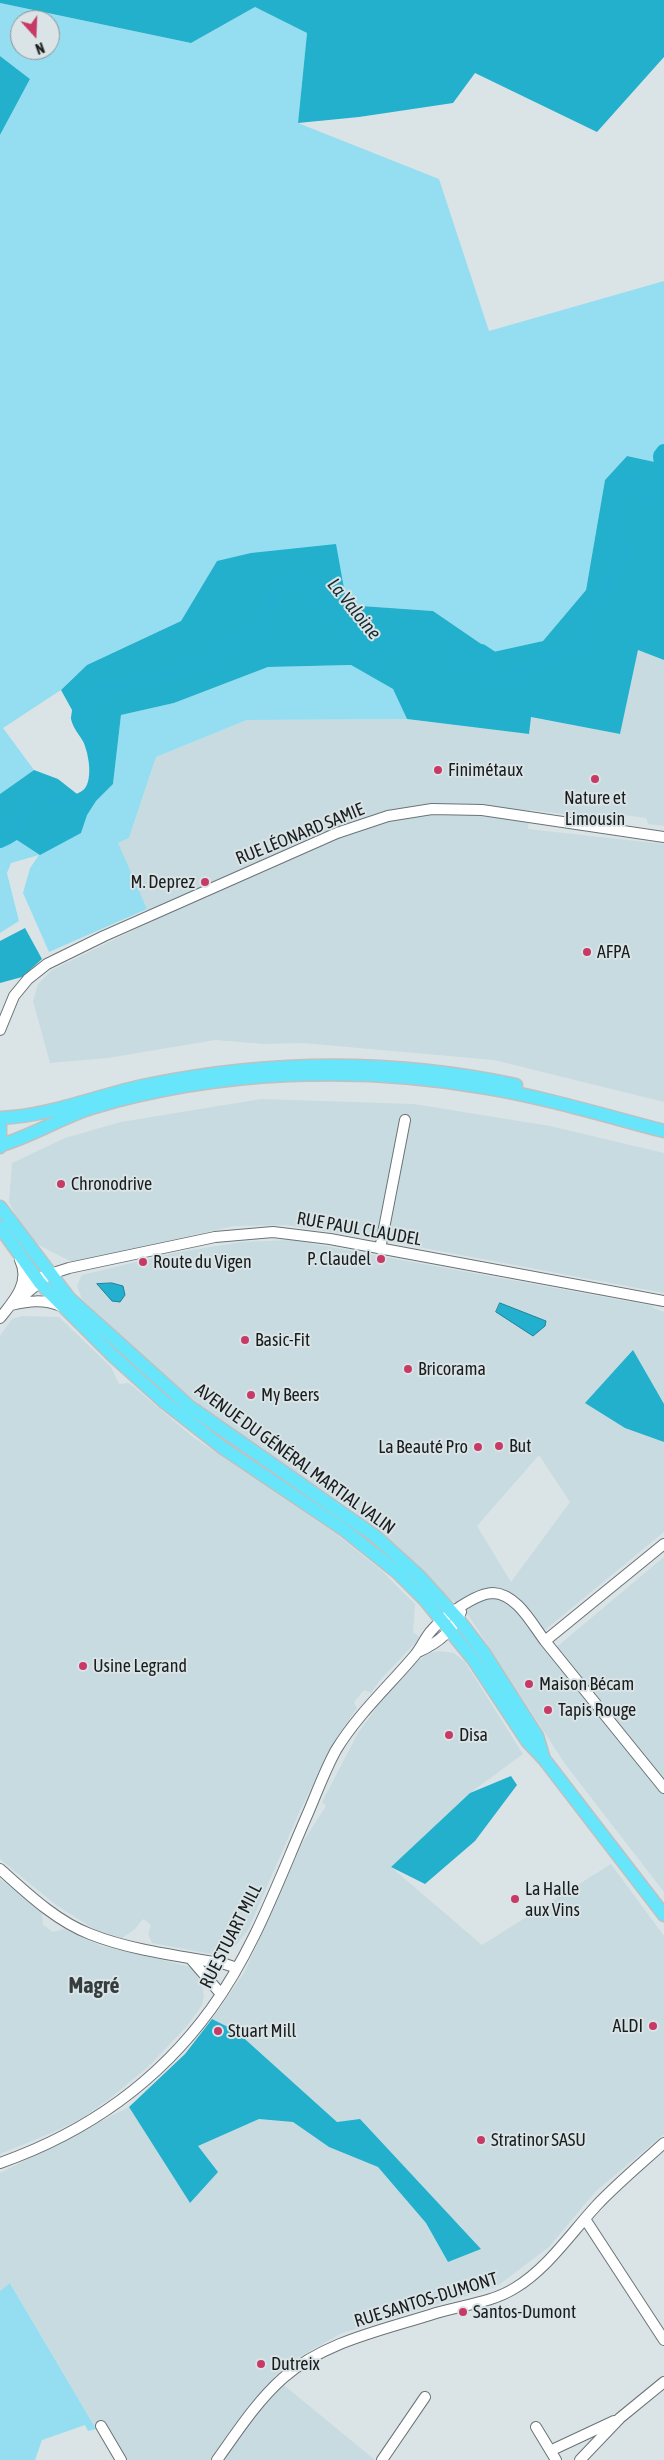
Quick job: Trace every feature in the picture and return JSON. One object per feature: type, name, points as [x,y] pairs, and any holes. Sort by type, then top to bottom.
[{"type":"main road","points":[[0,1118],[39,1115],[146,1085],[220,1073],[275,1067],[340,1064],[391,1067],[483,1078],[664,1123]]},
{"type":"main road","points":[[0,1126],[0,1146],[90,1109],[150,1094],[241,1080],[307,1074],[407,1077],[487,1088],[531,1096],[664,1132]]},
{"type":"main road","name":"AVENUE DU GÉNÉRAL MARTIAL VALIN","points":[[0,1207],[69,1298],[190,1407],[375,1536],[419,1576],[484,1653],[537,1736],[544,1758],[664,1915]]},
{"type":"main road","name":"AVENUE DU GÉNÉRAL MARTIAL VALIN","points":[[0,1227],[38,1281],[163,1401],[224,1448],[343,1529],[453,1617]]},
{"type":"street","name":"RUE LÉONARD SAMIE","points":[[0,1030],[14,996],[28,979],[47,964],[104,936],[337,833],[388,816],[432,809],[482,810],[664,837]]},
{"type":"street","points":[[380,1249],[406,1120]]},
{"type":"street","name":"RUE PAUL CLAUDEL","points":[[38,1281],[50,1274],[215,1237],[248,1233],[288,1233],[664,1301]]},
{"type":"street","points":[[11,1305],[25,1278],[24,1268],[14,1248]]},
{"type":"street","points":[[20,1289],[38,1281]]},
{"type":"street","points":[[0,1318],[11,1305],[38,1281]]},
{"type":"street","points":[[11,1305],[33,1300],[49,1301],[62,1306]]},
{"type":"street","points":[[545,1641],[664,1544]]},
{"type":"street","name":"RUE STUART MILL","points":[[0,2163],[61,2138],[121,2101],[148,2079],[184,2044],[221,1994],[237,1968],[335,1752],[368,1705],[417,1653],[436,1644],[453,1617],[492,1593],[504,1595],[515,1602],[664,1788]]},
{"type":"street","points":[[0,1869],[54,1914],[89,1934],[132,1947],[237,1968]]},
{"type":"street","points":[[190,1958],[221,1994]]},
{"type":"street","name":"RUE SANTOS-DUMONT","points":[[217,2460],[264,2396],[302,2364],[342,2343],[444,2311],[494,2298],[515,2288],[550,2258],[585,2219],[664,2143]]},
{"type":"street","points":[[585,2219],[664,2340]]},
{"type":"street","points":[[580,2460],[620,2418],[664,2382]]},
{"type":"street","points":[[382,2460],[425,2397]]},
{"type":"street","points":[[552,2450],[620,2418]]},
{"type":"street","points":[[101,2426],[121,2460]]},
{"type":"street","points":[[536,2427],[552,2450],[556,2460]]},
{"type":"shaded area","points":[[0,0],[664,0],[664,57],[597,132],[475,73],[453,103],[359,117],[298,123],[307,33],[255,7],[191,43],[60,16],[60,10],[33,10],[0,3]]},
{"type":"shaded area","points":[[0,3],[33,10],[10,10],[10,60],[60,60],[60,16],[191,43],[255,7],[307,33],[298,123],[439,179],[489,331],[664,281],[664,464],[627,456],[605,480],[586,590],[543,641],[493,652],[433,611],[346,605],[217,561],[181,621],[87,665],[61,690],[3,728],[34,770],[0,794],[0,135],[30,79],[0,56]]},
{"type":"shaded area","points":[[0,56],[30,79],[0,135]]},
{"type":"shaded area","points":[[627,456],[664,464],[664,660],[638,650],[620,734],[531,717],[529,734],[407,719],[393,689],[351,665],[268,667],[174,703],[121,715],[113,784],[96,801],[87,815],[81,833],[40,855],[17,840],[0,848],[0,794],[34,770],[58,779],[77,794],[89,787],[104,768],[61,690],[87,665],[181,621],[217,561],[251,553],[336,544],[347,605],[433,611],[493,652],[543,641],[586,590],[605,480]]},
{"type":"shaded area","points":[[638,650],[664,660],[664,826],[648,824],[646,818],[616,814],[614,820],[530,810],[528,829],[664,844],[664,1102],[494,1060],[302,1043],[265,1044],[215,1040],[108,1058],[50,1063],[33,1001],[38,984],[52,970],[152,921],[117,843],[129,838],[156,757],[247,720],[407,719],[528,734],[530,717],[620,734]]},
{"type":"shaded area","points":[[351,665],[393,689],[407,719],[247,720],[156,757],[129,838],[118,843],[147,909],[49,952],[23,893],[30,868],[39,855],[11,863],[7,873],[19,921],[0,933],[0,848],[17,840],[81,833],[86,815],[96,801],[113,784],[121,715],[174,703],[268,667]]},
{"type":"shaded area","points":[[25,928],[42,959],[22,977],[0,983],[0,941]]},
{"type":"shaded area","points":[[261,1099],[414,1104],[550,1126],[664,1153],[664,1293],[370,1238],[286,1225],[234,1226],[72,1262],[27,1239],[9,1202],[12,1163],[65,1138],[121,1122]]},
{"type":"shaded area","points":[[292,1240],[653,1306],[653,1308],[664,1312],[664,1404],[661,1402],[659,1439],[664,1442],[664,1532],[540,1634],[553,1650],[664,1557],[664,1892],[565,1764],[463,1607],[436,1590],[374,1527],[353,1510],[258,1447],[200,1405],[157,1370],[82,1299],[77,1286],[82,1275],[173,1253],[242,1242]],"holes":[[[539,1455],[570,1502],[511,1582],[477,1526]]]},
{"type":"shaded area","points":[[112,1283],[123,1286],[125,1295],[120,1302],[112,1301],[97,1284]]},
{"type":"shaded area","points":[[500,1303],[546,1321],[545,1326],[533,1336],[496,1312]]},
{"type":"shaded area","points":[[22,1316],[59,1317],[111,1367],[119,1384],[129,1383],[193,1437],[336,1534],[381,1570],[415,1604],[413,1632],[419,1637],[417,1641],[381,1679],[371,1693],[364,1690],[354,1702],[357,1708],[335,1740],[299,1813],[248,1930],[237,1944],[217,1955],[152,1943],[148,1934],[151,1925],[143,1919],[135,1929],[122,1938],[94,1929],[56,1905],[0,1859],[0,1336],[12,1319]]},
{"type":"shaded area","points":[[633,1350],[664,1404],[664,1442],[625,1428],[585,1403]]},
{"type":"shaded area","points":[[439,1651],[454,1653],[465,1662],[523,1754],[470,1793],[391,1867],[482,1945],[611,1864],[664,1936],[664,2134],[595,2192],[549,2247],[496,2287],[342,2333],[292,2361],[274,2377],[375,2460],[114,2460],[11,2284],[0,2291],[0,2173],[129,2107],[190,2203],[197,2146],[259,2119],[293,2122],[329,2147],[378,2167],[426,2223],[448,2262],[481,2249],[459,2225],[337,2122],[236,2031],[212,2019],[244,1973],[304,1840],[326,1806],[322,1802],[358,1733],[377,1707],[417,1662],[427,1654]]},
{"type":"shaded area","points":[[511,1776],[517,1785],[475,1841],[425,1884],[391,1867],[470,1793]]},
{"type":"shaded area","points":[[0,1879],[42,1912],[43,1925],[53,1932],[64,1929],[102,1946],[191,1967],[202,1984],[204,1996],[202,2005],[187,2026],[148,2067],[109,2099],[82,2118],[0,2154]]},
{"type":"shaded area","points":[[212,2019],[236,2031],[337,2122],[360,2119],[481,2249],[448,2262],[426,2223],[378,2167],[329,2147],[293,2122],[259,2119],[198,2146],[218,2172],[190,2203],[129,2107],[185,2054]]},
{"type":"shaded area","points":[[10,2283],[96,2429],[88,2431],[85,2425],[42,2440],[35,2460],[0,2460],[0,2291]]},
{"type":"waterway","name":"La Valoine","points":[[664,452],[661,456],[664,481]]},
{"type":"waterway","name":"La Valoine","points":[[0,840],[11,834],[17,826],[21,804],[33,795],[61,801],[81,801],[94,789],[97,771],[95,751],[91,739],[79,718],[80,711],[99,690],[145,681],[211,660],[216,657],[217,652],[261,627],[275,592],[284,579],[299,577],[318,595],[346,633],[359,641],[370,662],[389,643],[429,625],[441,633],[462,663],[481,652],[490,658],[492,685],[502,685],[543,658],[579,646],[582,623],[591,609],[605,598],[609,579],[624,550],[615,528],[621,513],[614,488],[620,480],[631,478],[644,497],[657,497],[664,490]]},
{"type":"place","name":"Finimétaux","points":[[438,770]]},
{"type":"place","name":"Nature et Limousin","points":[[595,779]]},
{"type":"place","name":"M. Deprez","points":[[205,882]]},
{"type":"place","name":"AFPA","points":[[587,952]]},
{"type":"place","name":"Chronodrive","points":[[61,1184]]},
{"type":"place","name":"P. Claudel","points":[[381,1259]]},
{"type":"place","name":"Route du Vigen","points":[[143,1262]]},
{"type":"place","name":"Basic-Fit","points":[[245,1340]]},
{"type":"place","name":"Bricorama","points":[[408,1369]]},
{"type":"place","name":"My Beers","points":[[251,1395]]},
{"type":"place","name":"But","points":[[499,1446]]},
{"type":"place","name":"La Beauté Pro","points":[[478,1447]]},
{"type":"place","name":"Usine Legrand","points":[[83,1666]]},
{"type":"place","name":"Maison Bécam","points":[[529,1684]]},
{"type":"place","name":"Tapis Rouge","points":[[548,1710]]},
{"type":"place","name":"Disa","points":[[449,1735]]},
{"type":"place","name":"La Halle aux Vins","points":[[515,1899]]},
{"type":"place","name":"ALDI","points":[[653,2026]]},
{"type":"place","name":"Stuart Mill","points":[[218,2031]]},
{"type":"place","name":"Stratinor SASU","points":[[481,2140]]},
{"type":"place","name":"Santos-Dumont","points":[[463,2312]]},
{"type":"place","name":"Dutreix","points":[[261,2364]]},
{"type":"district","name":"Magré","points":[[94,1986]]}]
